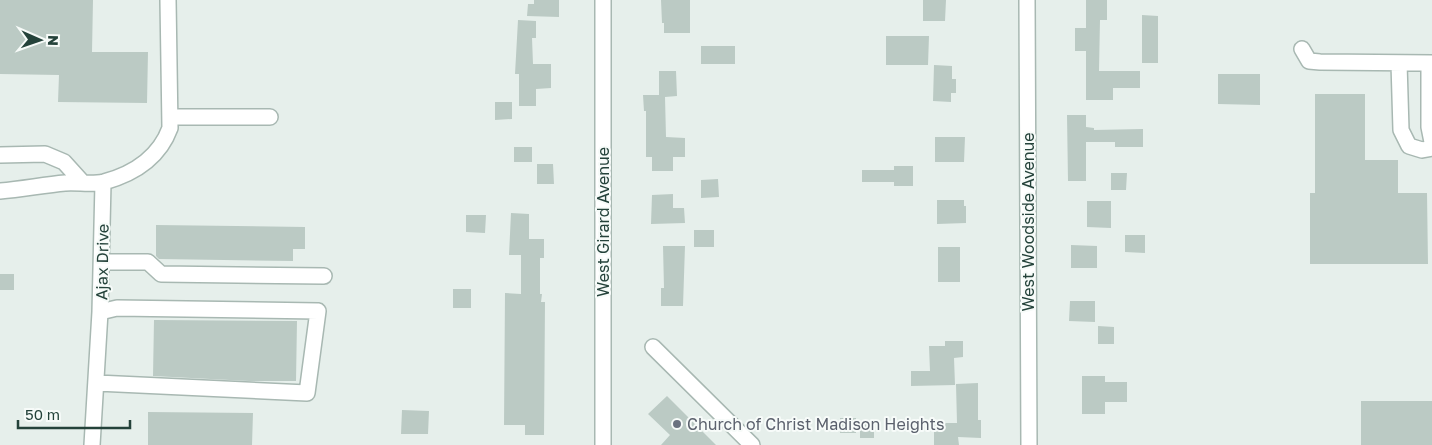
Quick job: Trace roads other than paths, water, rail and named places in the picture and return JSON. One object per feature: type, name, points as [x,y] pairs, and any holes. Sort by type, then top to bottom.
[{"type":"street","points":[[0,191],[65,183],[103,183],[138,169],[160,149],[166,140],[170,128],[168,0]]},
{"type":"street","name":"West Girard Avenue","points":[[603,0],[603,445]]},
{"type":"street","name":"West Woodside Avenue","points":[[1027,0],[1028,445]]},
{"type":"street","points":[[1302,49],[1309,61],[1431,63],[1429,127],[1432,142]]},
{"type":"street","points":[[1399,63],[1401,130],[1409,146],[1422,150],[1432,148]]},
{"type":"street","points":[[170,118],[270,117]]},
{"type":"street","points":[[0,154],[45,154],[64,162],[83,183]]},
{"type":"street","name":"Ajax Drive","points":[[92,445],[100,312],[103,183]]},
{"type":"street","points":[[102,262],[148,262],[161,274],[324,276]]},
{"type":"street","points":[[97,383],[307,393],[318,311],[117,308],[100,312]]},
{"type":"street","points":[[653,347],[752,445]]},
{"type":"place","name":"Church of Christ Madison Heights","points":[[677,424]]}]
